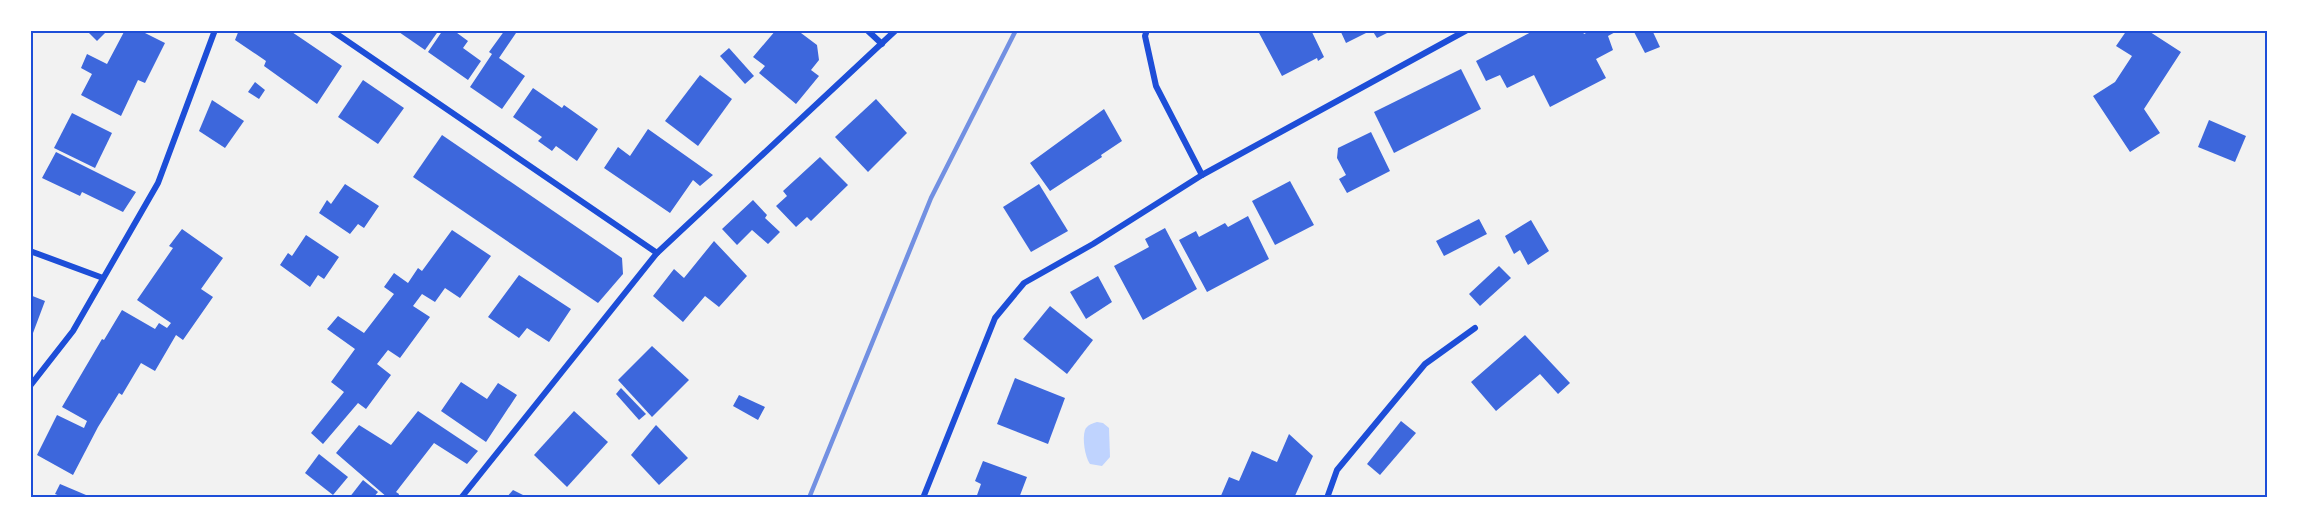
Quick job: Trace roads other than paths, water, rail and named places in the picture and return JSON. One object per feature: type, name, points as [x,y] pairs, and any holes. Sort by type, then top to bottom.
[{"type":"street","points":[[30,386],[73,331],[158,183],[215,30]]},
{"type":"street","points":[[331,30],[657,253]]},
{"type":"street","points":[[867,30],[882,44]]},
{"type":"street","points":[[461,498],[657,253],[896,30]]},
{"type":"street","points":[[1147,30],[1145,36],[1156,86],[1202,175]]},
{"type":"street","points":[[922,498],[995,318],[1024,283],[1093,244],[1202,175],[1467,30]]},
{"type":"street","points":[[30,250],[103,278]]},
{"type":"street","points":[[1327,498],[1337,470],[1425,364],[1475,328]]},
{"type":"water","points":[[1097,422],[1109,428],[1110,457],[1102,466],[1090,464],[1084,448],[1085,430]]},
{"type":"railway","points":[[809,498],[931,198],[1016,30]]}]
